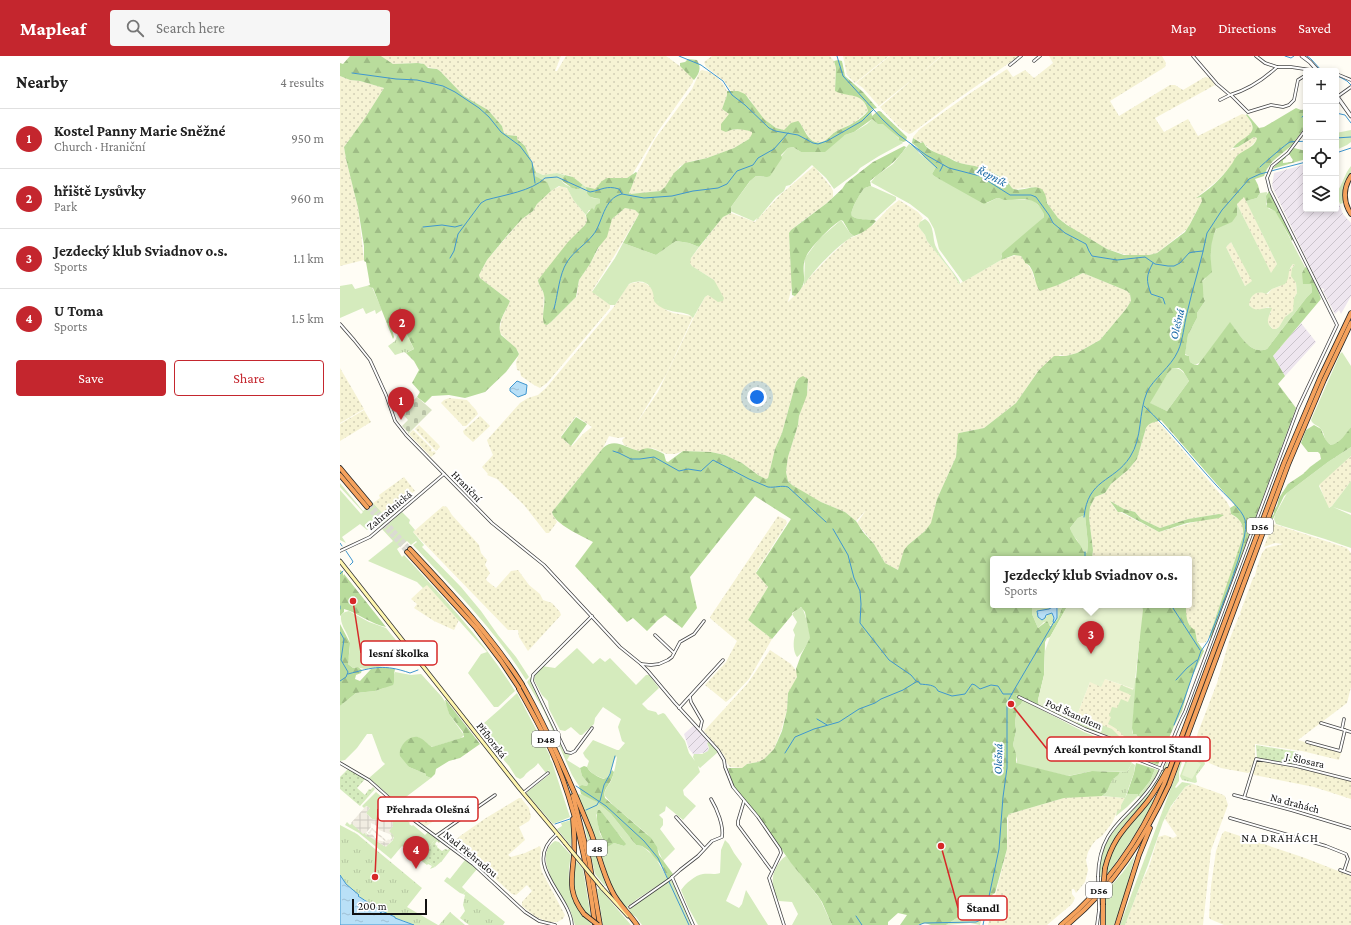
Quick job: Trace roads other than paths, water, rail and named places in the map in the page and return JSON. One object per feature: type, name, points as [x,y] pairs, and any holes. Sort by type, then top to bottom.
[{"type":"highway","points":[[1351,176],[1347,182],[1345,192],[1345,201],[1351,214]]},
{"type":"highway","name":"D56","points":[[1061,925],[1095,893],[1112,874],[1144,827],[1154,807],[1284,463],[1320,378],[1351,313]]},
{"type":"highway","name":"D56","points":[[1067,925],[1098,896],[1119,872],[1158,809],[1169,785],[1288,465],[1324,380],[1351,323]]},
{"type":"highway","points":[[340,468],[369,506],[340,475]]},
{"type":"highway","name":"D48","points":[[409,550],[489,637],[505,658],[548,732],[563,767],[574,799],[593,882],[598,925]]},
{"type":"highway","name":"D48","points":[[521,687],[547,740],[567,791],[580,839],[598,925]]},
{"type":"highway","points":[[1104,925],[1103,888],[1105,868],[1114,842],[1156,790],[1178,746]]},
{"type":"highway","name":"48","points":[[563,767],[594,840],[611,890],[622,907],[637,925]]},
{"type":"highway","points":[[567,791],[572,814],[574,838],[571,885],[575,898],[584,914],[598,925]]},
{"type":"highway","points":[[1117,925],[1139,855],[1158,809]]},
{"type":"main road","name":"Příborská","points":[[340,561],[523,793],[602,888],[637,925]]},
{"type":"street","points":[[1010,65],[1021,56]]},
{"type":"street","points":[[1034,61],[1040,56]]},
{"type":"street","points":[[1193,56],[1217,84],[1250,112],[1271,105],[1286,107],[1294,100],[1298,80],[1303,77]]},
{"type":"street","points":[[1256,56],[1265,63],[1277,67],[1303,68]]},
{"type":"street","points":[[1302,56],[1310,62],[1314,68]]},
{"type":"street","points":[[1220,100],[1266,77],[1277,67]]},
{"type":"street","points":[[1339,76],[1351,80]]},
{"type":"street","points":[[1339,95],[1351,87]]},
{"type":"street","points":[[1339,99],[1351,116]]},
{"type":"street","points":[[1097,925],[1100,855],[1108,835],[1119,821],[1147,792],[1162,769],[1185,712],[1298,408],[1337,325],[1270,190],[1268,178],[1272,166],[1288,153],[1303,133]]},
{"type":"street","name":"Hraniční","points":[[340,324],[370,360],[395,421],[406,435],[492,523],[544,564],[620,647],[641,664]]},
{"type":"street","name":"Zahradnická","points":[[340,551],[370,537],[444,474]]},
{"type":"street","points":[[592,616],[533,675],[532,681],[566,752],[571,754],[592,728]]},
{"type":"street","points":[[641,664],[659,664],[668,660],[680,642],[694,634],[704,620]]},
{"type":"street","points":[[655,635],[674,653]]},
{"type":"street","points":[[679,708],[723,660]]},
{"type":"street","points":[[641,664],[718,750],[724,760],[725,767],[733,787],[758,817],[780,849],[781,853],[769,878],[784,925]]},
{"type":"street","points":[[690,696],[691,702],[702,721],[700,730]]},
{"type":"street","name":"Pod Štandlem","points":[[1019,697],[1085,729],[1130,746],[1137,759],[1162,769]]},
{"type":"street","points":[[1307,742],[1340,751],[1344,730],[1344,719]]},
{"type":"street","points":[[1321,723],[1351,732]]},
{"type":"street","name":"J. Šlosara","points":[[1244,798],[1256,759],[1296,766],[1351,780]]},
{"type":"street","name":"Nad Přehradou","points":[[340,763],[370,780],[415,821],[473,864],[525,912],[539,921],[556,925]]},
{"type":"street","points":[[523,793],[548,774]]},
{"type":"street","points":[[436,836],[495,795]]},
{"type":"street","name":"Na drahách","points":[[1234,795],[1351,828]]},
{"type":"street","points":[[630,907],[669,880],[698,856],[712,841],[720,839],[722,834],[716,809],[711,799]]},
{"type":"street","points":[[744,800],[738,825],[772,871]]},
{"type":"street","points":[[676,817],[704,848]]},
{"type":"street","points":[[1230,818],[1326,846],[1346,854],[1348,859],[1344,871]]},
{"type":"street","points":[[557,834],[545,850],[544,864],[548,875],[570,914],[572,925]]},
{"type":"street","points":[[1340,870],[1351,874]]},
{"type":"street","points":[[672,877],[693,925]]},
{"type":"water","points":[[517,381],[527,385],[526,394],[518,397],[510,391],[510,388]]},
{"type":"water","points":[[1057,608],[1057,618],[1054,623],[1052,613],[1046,615],[1042,620],[1038,617],[1037,611]]},
{"type":"water","points":[[340,875],[346,884],[359,895],[358,896],[380,910],[381,913],[382,911],[395,918],[414,925],[340,925]]},
{"type":"waterway","points":[[679,56],[701,65],[723,81],[732,95],[769,128],[775,131],[798,135],[813,143],[818,144],[827,141],[862,121],[873,110]]},
{"type":"waterway","name":"Řepník","points":[[837,56],[843,76],[883,120],[899,135],[926,155],[949,168],[980,176],[1010,195],[1031,195],[1036,197],[1053,223],[1065,233],[1086,244],[1092,256],[1117,260],[1145,257],[1155,264],[1174,266],[1180,263],[1189,253],[1203,251]]},
{"type":"waterway","points":[[1285,56],[1291,58],[1294,56]]},
{"type":"waterway","points":[[1307,56],[1319,68]]},
{"type":"waterway","points":[[352,73],[396,79],[417,80],[443,86],[455,92],[479,108],[489,117],[501,132],[520,146],[532,162],[535,183]]},
{"type":"waterway","points":[[1339,77],[1351,85]]},
{"type":"waterway","points":[[1339,114],[1345,115],[1351,123]]},
{"type":"waterway","points":[[450,258],[454,251],[458,234],[481,203],[486,200],[533,186],[545,178],[557,177],[590,192],[607,188],[615,188],[619,189],[622,194],[644,198],[672,196],[693,191],[718,188],[727,184],[737,171],[753,165],[758,158],[774,149],[788,133]]},
{"type":"waterway","points":[[1339,138],[1351,137]]},
{"type":"waterway","points":[[1260,167],[1290,142],[1303,141]]},
{"type":"waterway","name":"Řepník","points":[[910,143],[937,168]]},
{"type":"waterway","name":"Olešná","points":[[1339,152],[1351,148]]},
{"type":"waterway","name":"Olešná","points":[[1271,171],[1303,163]]},
{"type":"waterway","name":"Řepník","points":[[940,171],[943,165]]},
{"type":"waterway","name":"Olešná","points":[[1084,517],[1086,504],[1090,495],[1102,482],[1116,472],[1130,457],[1137,441],[1142,408],[1147,392],[1153,382],[1171,362],[1178,351],[1207,233],[1222,210],[1249,179],[1268,172]]},
{"type":"waterway","points":[[554,309],[564,267],[573,255],[593,235],[611,200],[622,194]]},
{"type":"waterway","points":[[423,227],[442,225],[455,227],[462,225]]},
{"type":"waterway","points":[[1153,263],[1149,271],[1149,289],[1151,294],[1163,298],[1165,304]]},
{"type":"waterway","points":[[1144,406],[1241,511],[1245,520],[1243,544],[1232,579],[1208,641],[1201,651],[1174,725]]},
{"type":"waterway","points":[[613,451],[631,459],[654,457],[679,471],[688,469],[701,471],[713,460],[768,487],[788,487],[826,522]]},
{"type":"waterway","points":[[833,529],[848,555],[854,578],[860,591],[860,623],[889,660],[911,675],[920,684],[933,686],[938,691],[952,696],[965,694],[972,684],[980,689],[991,685],[998,686],[1003,694],[1012,694]]},
{"type":"waterway","points":[[346,551],[353,562],[350,565]]},
{"type":"waterway","points":[[340,574],[343,571]]},
{"type":"waterway","points":[[1173,608],[1200,650]]},
{"type":"waterway","name":"Olešná","points":[[983,925],[999,849],[1007,768],[1007,707],[1009,699],[1054,622]]},
{"type":"waterway","points":[[340,632],[344,639],[341,660],[348,672],[346,677],[340,681]]},
{"type":"waterway","points":[[1176,680],[1197,660]]},
{"type":"waterway","points":[[348,674],[379,668],[393,668],[410,673],[418,670]]},
{"type":"waterway","points":[[785,753],[795,737],[814,729],[839,722],[859,709],[903,690],[916,682]]},
{"type":"waterway","points":[[817,719],[827,725]]},
{"type":"waterway","points":[[600,801],[604,785],[610,774],[615,756]]},
{"type":"waterway","points":[[576,786],[606,806],[644,841],[658,858],[689,925]]},
{"type":"waterway","points":[[586,810],[597,805],[599,801]]},
{"type":"waterway","points":[[555,824],[570,819]]},
{"type":"waterway","points":[[856,916],[862,925]]},
{"type":"waterway","points":[[919,925],[924,923],[976,922],[983,919]]},
{"type":"tunnel","points":[[370,504],[410,549]]},
{"type":"tunnel","points":[[367,507],[407,552]]},
{"type":"place","name":"hřiště Lysůvky","points":[[402,342]]},
{"type":"place","name":"Kostel Panny Marie Sněžné","points":[[401,420]]},
{"type":"place","name":"lesní školka","points":[[353,601]]},
{"type":"place","name":"Jezdecký klub Sviadnov o.s.","points":[[1091,654]]},
{"type":"place","name":"Areál pevných kontrol Štandl","points":[[1011,704]]},
{"type":"place","name":"Štandl","points":[[941,846]]},
{"type":"place","name":"U Toma","points":[[416,869]]},
{"type":"place","name":"Přehrada Olešná","points":[[375,877]]},
{"type":"district","name":"NA DRAHÁCH","points":[[1280,838]]}]
